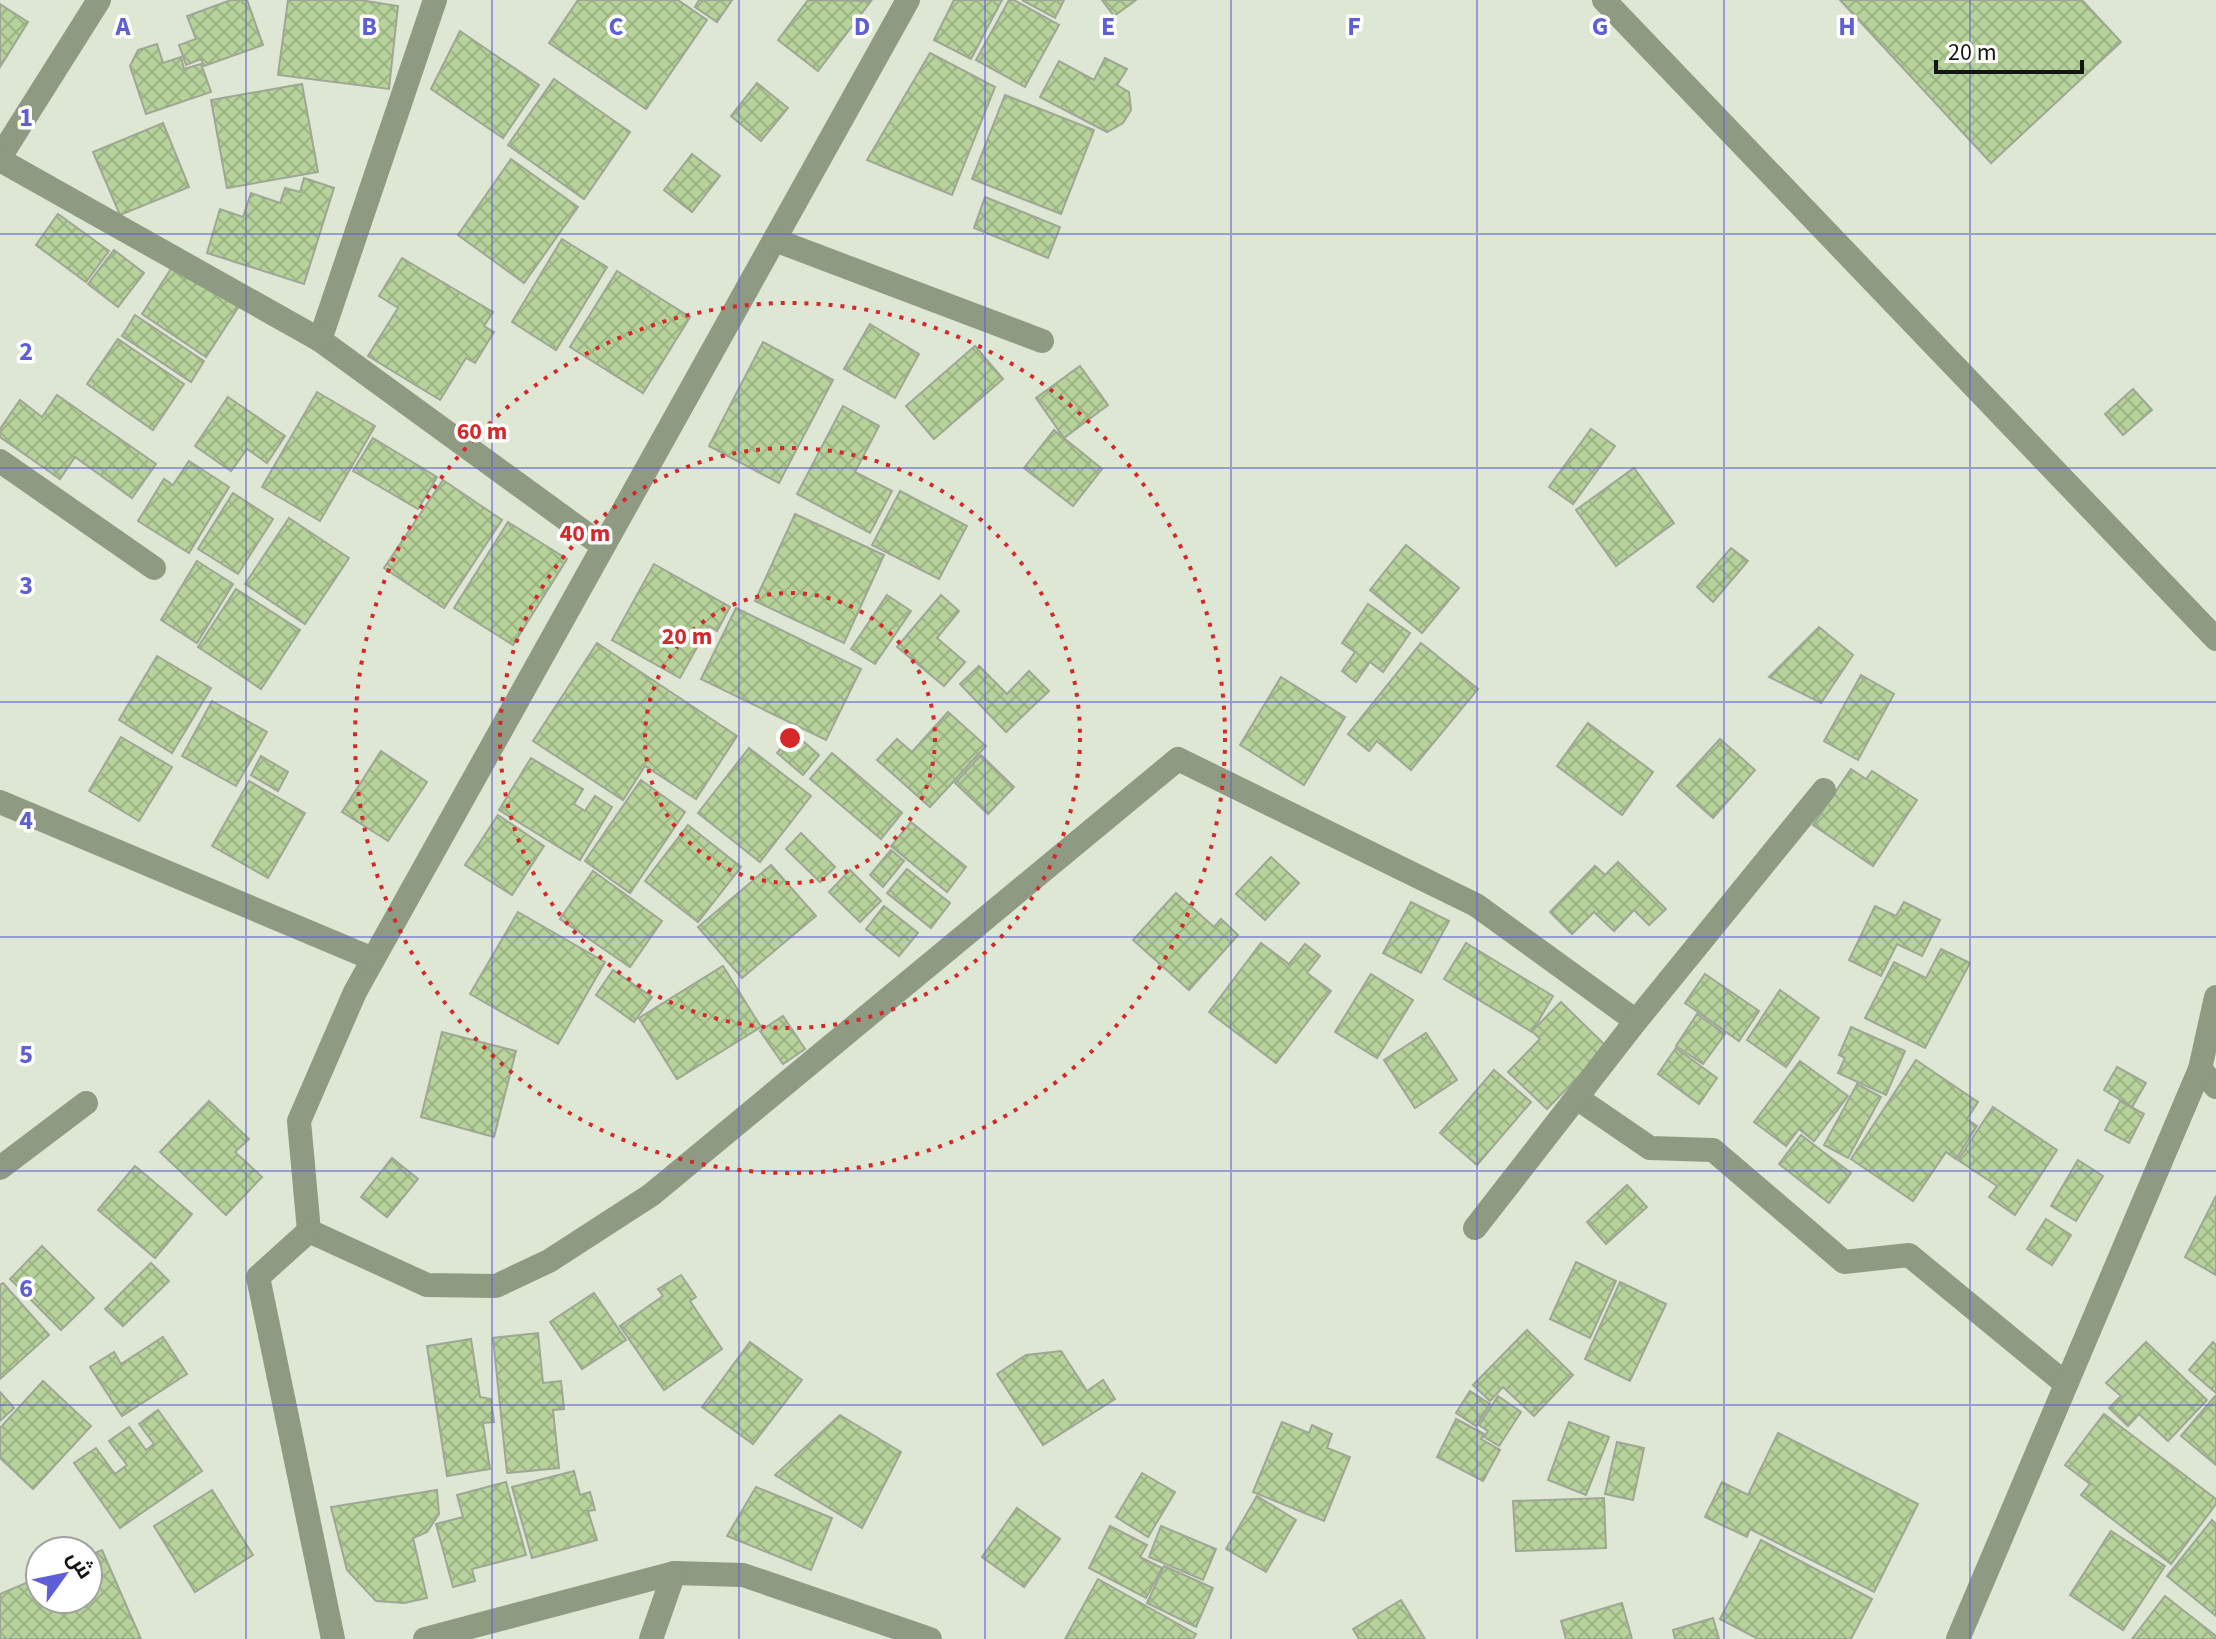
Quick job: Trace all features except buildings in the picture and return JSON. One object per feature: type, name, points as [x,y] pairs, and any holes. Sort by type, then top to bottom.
[{"type":"street","points":[[99,0],[0,159],[320,340],[603,546]]},
{"type":"street","points":[[320,340],[435,0]]},
{"type":"street","points":[[309,1231],[299,1121],[355,992],[908,0]]},
{"type":"street","points":[[1604,0],[2216,639]]},
{"type":"street","points":[[775,240],[1042,341]]},
{"type":"street","points":[[0,461],[154,568]]},
{"type":"street","points":[[309,1231],[427,1285],[496,1286],[549,1261],[651,1195],[1178,759],[1476,905],[1636,1021]]},
{"type":"street","points":[[1475,1228],[1636,1021],[1824,790]]},
{"type":"street","points":[[0,802],[373,959]]},
{"type":"street","points":[[1958,1639],[2066,1384],[2208,1078],[2216,997]]},
{"type":"street","points":[[1577,1098],[1650,1148],[1713,1150],[1844,1262],[1909,1255],[2066,1384]]},
{"type":"street","points":[[0,1168],[86,1103]]},
{"type":"street","points":[[309,1231],[258,1277],[333,1639]]},
{"type":"street","points":[[425,1639],[674,1573],[743,1575],[930,1639]]},
{"type":"street","points":[[651,1639],[674,1573]]}]
